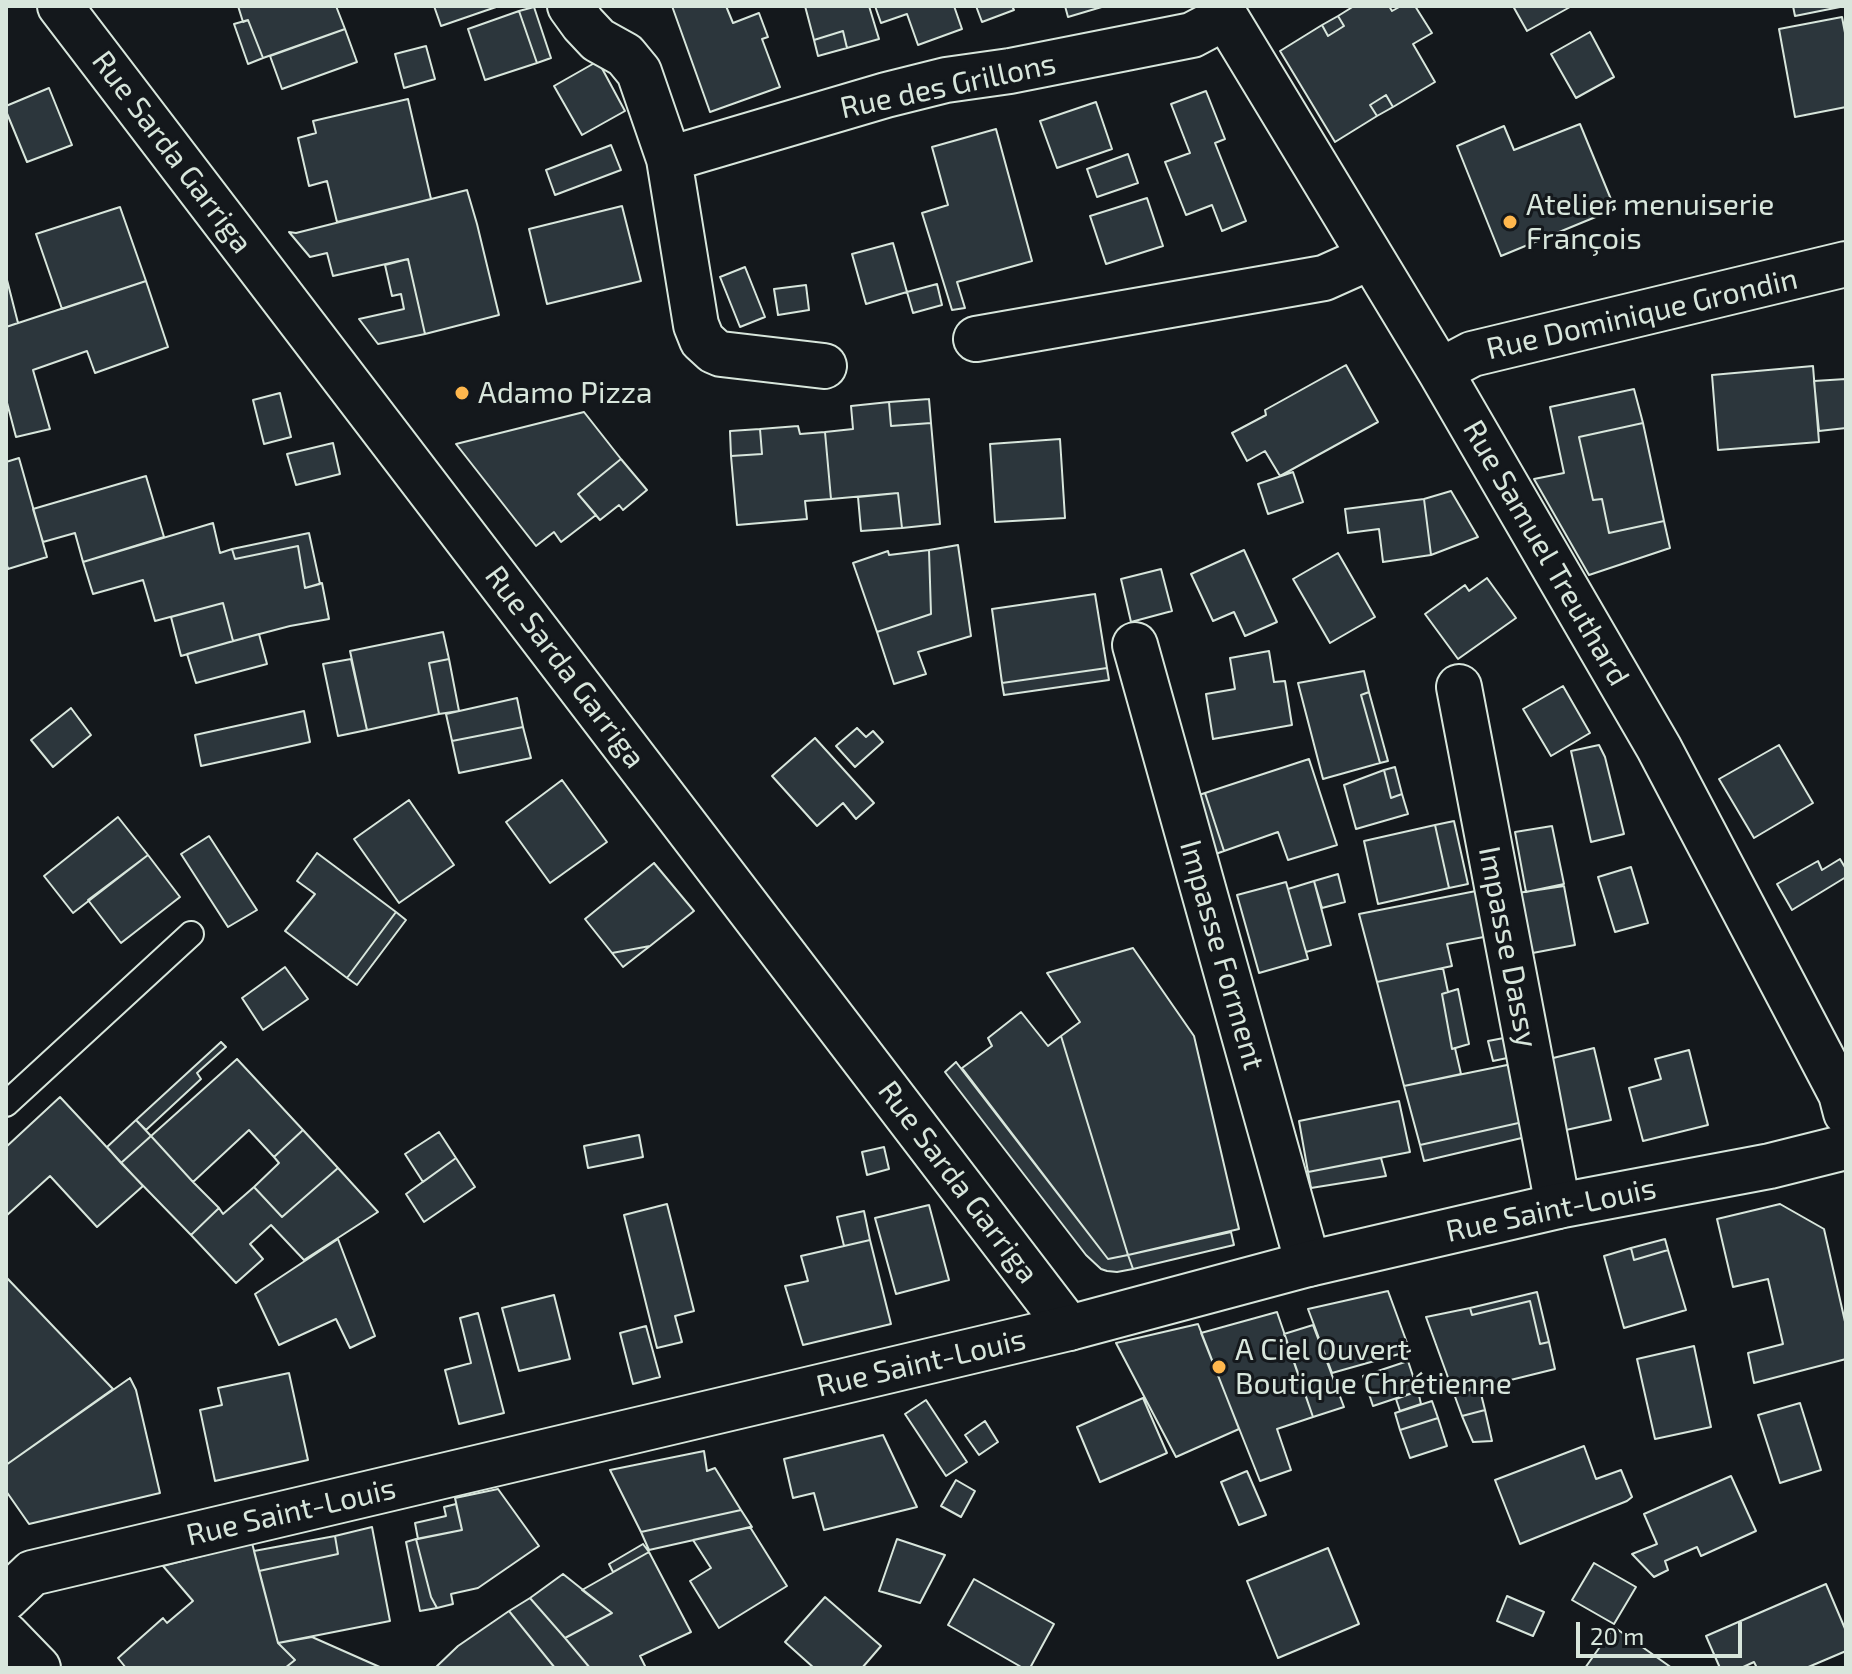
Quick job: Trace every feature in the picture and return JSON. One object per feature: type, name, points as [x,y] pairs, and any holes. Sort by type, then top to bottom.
[{"type":"street","name":"Rue Sarda Garriga","points":[[60,6],[1069,1328]]},
{"type":"street","points":[[570,6],[598,40],[625,55],[639,72],[669,159],[696,325],[702,340],[721,354],[824,366]]},
{"type":"street","name":"Rue des Grillons","points":[[669,159],[946,80],[1010,71],[1192,35],[1223,11]]},
{"type":"street","name":"Rue Samuel Treuthard","points":[[1223,11],[1440,371],[1659,748],[1841,1094],[1846,1113]]},
{"type":"street","points":[[976,339],[1324,278],[1371,257]]},
{"type":"street","name":"Rue Dominique Grondin","points":[[1440,371],[1472,354],[1846,264]]},
{"type":"street","name":"Impasse Forment","points":[[1135,645],[1308,1264]]},
{"type":"street","name":"Impasse Dassy","points":[[1459,687],[1558,1206]]},
{"type":"street","name":"Rue Saint-Louis","points":[[6,1598],[32,1573],[1069,1328],[1308,1264],[1558,1206],[1770,1166],[1846,1147]]},
{"type":"street","points":[[6,1635],[38,1668]]},
{"type":"lane","points":[[6,1104],[191,934]]},
{"type":"building","points":[[238,6],[336,6],[345,29],[263,58],[248,20],[243,22]]},
{"type":"building","points":[[434,6],[499,6],[441,26]]},
{"type":"building","points":[[672,6],[726,6],[733,23],[759,13],[768,37],[762,39],[780,87],[710,112]]},
{"type":"building","points":[[805,6],[869,6],[879,39],[847,48],[843,31],[814,40]]},
{"type":"building","points":[[875,6],[954,6],[962,29],[918,45],[907,14],[881,23]]},
{"type":"building","points":[[976,6],[1012,6],[1014,10],[982,22]]},
{"type":"building","points":[[1065,6],[1105,6],[1068,17]]},
{"type":"building","points":[[1354,6],[1389,6],[1392,11],[1401,6],[1415,6],[1432,33],[1413,44],[1435,82],[1393,107],[1386,95],[1370,105],[1377,116],[1335,142],[1280,51],[1322,25],[1328,36],[1344,26],[1338,16]]},
{"type":"building","points":[[1513,6],[1569,6],[1570,7],[1527,31]]},
{"type":"building","points":[[1793,6],[1839,6],[1840,7],[1795,16]]},
{"type":"building","points":[[534,7],[551,58],[537,63],[519,11]]},
{"type":"building","points":[[519,11],[537,63],[485,80],[468,29]]},
{"type":"building","points":[[1338,16],[1344,26],[1328,36],[1322,25]]},
{"type":"building","points":[[1842,17],[1846,38],[1846,107],[1795,117],[1779,29]]},
{"type":"building","points":[[248,20],[263,58],[248,64],[234,24]]},
{"type":"building","points":[[345,29],[357,62],[282,89],[270,56]]},
{"type":"building","points":[[843,31],[847,48],[818,56],[814,40]]},
{"type":"building","points":[[1590,32],[1614,77],[1576,98],[1551,54]]},
{"type":"building","points":[[426,46],[435,79],[404,88],[395,54]]},
{"type":"building","points":[[598,61],[625,111],[582,135],[554,86]]},
{"type":"building","points":[[49,88],[72,145],[27,162],[6,106]]},
{"type":"building","points":[[1206,91],[1225,139],[1215,143],[1246,221],[1222,231],[1212,205],[1186,215],[1165,162],[1190,153],[1171,104]]},
{"type":"building","points":[[1386,95],[1393,107],[1377,116],[1370,105]]},
{"type":"building","points":[[408,99],[431,199],[337,222],[327,181],[309,186],[298,138],[316,133],[313,121]]},
{"type":"building","points":[[1096,102],[1112,149],[1057,168],[1040,121]]},
{"type":"building","points":[[1580,124],[1615,209],[1501,256],[1457,146],[1504,126],[1514,150]]},
{"type":"building","points":[[996,129],[1032,261],[957,282],[965,308],[952,310],[922,213],[948,205],[932,147]]},
{"type":"building","points":[[611,145],[621,170],[555,195],[546,170]]},
{"type":"building","points":[[1128,154],[1138,183],[1097,197],[1087,169]]},
{"type":"building","points":[[467,190],[499,315],[425,334],[408,259],[333,276],[327,253],[310,257],[289,232],[296,233]]},
{"type":"building","points":[[1147,198],[1163,246],[1106,264],[1090,216]]},
{"type":"building","points":[[622,206],[641,281],[547,304],[529,229]]},
{"type":"building","points":[[120,207],[146,281],[62,309],[36,234]]},
{"type":"building","points":[[893,243],[907,292],[866,304],[852,254]]},
{"type":"building","points":[[408,259],[425,334],[378,344],[359,319],[404,309],[401,294],[392,296],[385,265]]},
{"type":"building","points":[[745,267],[765,317],[740,327],[720,277]]},
{"type":"building","points":[[6,276],[18,323],[6,327]]},
{"type":"building","points":[[146,281],[168,347],[95,373],[87,351],[33,370],[50,429],[16,437],[6,399],[6,327]]},
{"type":"building","points":[[937,284],[942,305],[913,313],[907,292]]},
{"type":"building","points":[[806,285],[809,310],[778,315],[774,289]]},
{"type":"building","points":[[1346,365],[1378,422],[1280,476],[1265,451],[1247,461],[1232,433],[1266,415],[1265,410]]},
{"type":"building","points":[[1813,366],[1819,442],[1718,450],[1712,375]]},
{"type":"building","points":[[1846,379],[1846,428],[1819,431],[1814,381]]},
{"type":"building","points":[[1634,389],[1643,423],[1579,437],[1593,500],[1602,499],[1609,533],[1664,521],[1670,548],[1589,575],[1534,479],[1564,473],[1550,407]]},
{"type":"building","points":[[280,393],[291,437],[264,444],[253,400]]},
{"type":"building","points":[[929,399],[931,423],[891,426],[889,402]]},
{"type":"building","points":[[889,402],[891,426],[931,423],[940,524],[902,528],[898,493],[831,499],[825,432],[853,429],[851,406]]},
{"type":"building","points":[[584,412],[621,459],[578,494],[596,515],[561,542],[554,532],[536,546],[456,444]]},
{"type":"building","points":[[1643,423],[1664,521],[1609,533],[1602,499],[1593,500],[1579,437]]},
{"type":"building","points":[[798,426],[800,434],[825,432],[831,499],[805,501],[807,519],[737,525],[731,456],[762,454],[760,429]]},
{"type":"building","points":[[760,429],[762,454],[731,456],[730,431]]},
{"type":"building","points":[[1060,439],[1065,518],[995,522],[990,444]]},
{"type":"building","points":[[333,443],[340,474],[296,485],[287,454]]},
{"type":"building","points":[[19,458],[47,557],[8,569],[6,462]]},
{"type":"building","points":[[621,459],[647,490],[623,510],[619,505],[600,520],[578,494]]},
{"type":"building","points":[[1293,472],[1303,502],[1268,514],[1258,484]]},
{"type":"building","points":[[146,476],[164,537],[83,562],[75,533],[43,542],[33,509]]},
{"type":"building","points":[[1451,491],[1478,537],[1431,555],[1424,499]]},
{"type":"building","points":[[898,493],[902,528],[861,531],[858,497]]},
{"type":"building","points":[[1424,499],[1431,555],[1383,562],[1379,529],[1348,533],[1345,509]]},
{"type":"building","points":[[213,523],[220,553],[232,549],[235,559],[298,546],[305,588],[322,583],[329,619],[233,641],[223,603],[155,621],[143,580],[93,594],[83,562]]},
{"type":"building","points":[[309,533],[320,584],[305,588],[298,546],[235,559],[232,549]]},
{"type":"building","points":[[958,545],[971,636],[918,652],[926,674],[894,684],[877,632],[931,614],[929,550]]},
{"type":"building","points":[[929,550],[931,614],[877,632],[853,563],[888,551],[889,555]]},
{"type":"building","points":[[1244,550],[1277,622],[1245,636],[1234,612],[1213,621],[1191,574]]},
{"type":"building","points":[[1338,553],[1375,617],[1330,643],[1293,579]]},
{"type":"building","points":[[1161,569],[1172,611],[1131,622],[1121,579]]},
{"type":"building","points":[[1487,578],[1516,618],[1458,659],[1425,614],[1465,585],[1469,591]]},
{"type":"building","points":[[1095,594],[1107,668],[1002,683],[992,609]]},
{"type":"building","points":[[223,603],[233,641],[181,656],[171,617]]},
{"type":"building","points":[[443,632],[449,659],[429,663],[439,714],[367,730],[350,651]]},
{"type":"building","points":[[259,634],[267,664],[196,683],[187,654]]},
{"type":"building","points":[[1269,651],[1274,682],[1285,681],[1292,725],[1213,739],[1206,694],[1235,689],[1230,658]]},
{"type":"building","points":[[351,659],[367,730],[338,736],[323,664]]},
{"type":"building","points":[[449,659],[459,711],[439,714],[429,663]]},
{"type":"building","points":[[1107,668],[1109,680],[1004,695],[1002,683]]},
{"type":"building","points":[[1364,671],[1369,692],[1361,695],[1380,763],[1323,779],[1298,683]]},
{"type":"building","points":[[1563,686],[1590,733],[1551,756],[1523,709]]},
{"type":"building","points":[[1369,692],[1388,761],[1380,763],[1361,695]]},
{"type":"building","points":[[517,698],[523,727],[452,741],[446,714]]},
{"type":"building","points":[[71,708],[91,735],[53,767],[31,740]]},
{"type":"building","points":[[304,711],[310,742],[201,766],[195,735]]},
{"type":"building","points":[[523,727],[531,758],[459,773],[452,741]]},
{"type":"building","points":[[857,728],[866,737],[873,731],[883,742],[855,767],[836,746]]},
{"type":"building","points":[[815,738],[874,803],[856,819],[843,803],[817,826],[772,776]]},
{"type":"building","points":[[1599,745],[1605,757],[1624,834],[1591,842],[1571,751]]},
{"type":"building","points":[[1779,745],[1813,803],[1754,838],[1719,779]]},
{"type":"building","points":[[1309,759],[1337,845],[1288,860],[1278,832],[1224,851],[1205,793]]},
{"type":"building","points":[[1395,767],[1402,794],[1391,798],[1384,770]]},
{"type":"building","points":[[1384,770],[1391,798],[1402,794],[1408,814],[1356,829],[1344,785]]},
{"type":"building","points":[[562,780],[607,842],[550,883],[506,822]]},
{"type":"building","points":[[1205,793],[1224,851],[1210,856],[1193,797]]},
{"type":"building","points":[[409,800],[454,865],[399,903],[354,839]]},
{"type":"building","points":[[118,817],[148,855],[73,913],[44,876]]},
{"type":"building","points":[[1454,821],[1468,884],[1449,888],[1435,825]]},
{"type":"building","points":[[1435,825],[1449,888],[1378,904],[1364,841]]},
{"type":"building","points":[[1552,826],[1564,884],[1526,892],[1515,832]]},
{"type":"building","points":[[209,836],[257,910],[228,927],[181,854]]},
{"type":"building","points":[[317,853],[396,912],[347,978],[285,931],[315,894],[297,881]]},
{"type":"building","points":[[148,855],[180,897],[121,943],[88,900]]},
{"type":"building","points":[[1840,859],[1846,869],[1846,877],[1792,910],[1777,884],[1818,861],[1822,870]]},
{"type":"building","points":[[654,863],[694,911],[650,946],[612,953],[585,919]]},
{"type":"building","points":[[1631,867],[1648,923],[1615,932],[1598,877]]},
{"type":"building","points":[[1338,874],[1345,902],[1322,908],[1314,881]]},
{"type":"building","points":[[1314,881],[1331,945],[1306,952],[1288,889]]},
{"type":"building","points":[[1286,882],[1308,959],[1259,973],[1237,895]]},
{"type":"building","points":[[1564,886],[1575,945],[1522,955],[1511,894]]},
{"type":"building","points":[[1481,890],[1489,936],[1447,944],[1452,966],[1377,982],[1359,914]]},
{"type":"building","points":[[396,912],[406,920],[357,985],[347,978]]},
{"type":"building","points":[[650,946],[623,967],[612,953]]},
{"type":"building","points":[[1133,948],[1194,1036],[1239,1229],[1128,1255],[1061,1036],[1080,1022],[1047,973]]},
{"type":"building","points":[[285,967],[308,999],[263,1030],[242,998]]},
{"type":"building","points":[[1443,968],[1448,992],[1442,994],[1452,1049],[1455,1048],[1461,1074],[1404,1086],[1377,982]]},
{"type":"building","points":[[1458,989],[1469,1044],[1452,1049],[1442,994]]},
{"type":"building","points":[[1021,1012],[1048,1046],[1061,1036],[1128,1255],[1108,1259],[962,1068],[992,1046],[988,1038]]},
{"type":"building","points":[[1509,1037],[1512,1057],[1493,1061],[1488,1041]]},
{"type":"building","points":[[221,1042],[226,1047],[197,1073],[201,1079],[146,1130],[136,1120]]},
{"type":"building","points":[[1594,1048],[1611,1120],[1566,1130],[1549,1059]]},
{"type":"building","points":[[1689,1050],[1708,1125],[1643,1141],[1629,1088],[1661,1079],[1655,1059]]},
{"type":"building","points":[[237,1059],[303,1130],[274,1157],[249,1130],[193,1182],[151,1136]]},
{"type":"building","points":[[956,1062],[1108,1259],[1128,1255],[1133,1269],[1107,1271],[1086,1255],[945,1072]]},
{"type":"building","points":[[1512,1064],[1523,1122],[1420,1145],[1404,1086]]},
{"type":"building","points":[[60,1097],[143,1186],[97,1227],[50,1176],[6,1216],[6,1147]]},
{"type":"building","points":[[1399,1101],[1410,1152],[1308,1172],[1299,1121]]},
{"type":"building","points":[[136,1120],[151,1136],[121,1163],[107,1147]]},
{"type":"building","points":[[1523,1122],[1526,1137],[1424,1161],[1420,1145]]},
{"type":"building","points":[[303,1130],[338,1168],[282,1217],[254,1187],[279,1163],[274,1157]]},
{"type":"building","points":[[439,1132],[456,1158],[423,1182],[405,1154]]},
{"type":"building","points":[[639,1135],[643,1157],[588,1168],[584,1146]]},
{"type":"building","points":[[151,1136],[219,1208],[191,1235],[121,1163]]},
{"type":"building","points":[[884,1147],[889,1169],[867,1175],[862,1152]]},
{"type":"building","points":[[456,1158],[475,1187],[424,1222],[406,1194]]},
{"type":"building","points":[[1381,1158],[1386,1176],[1311,1188],[1308,1172]]},
{"type":"building","points":[[338,1168],[378,1212],[304,1260],[271,1225],[250,1244],[263,1259],[236,1283],[191,1235],[219,1208],[223,1214],[254,1187],[282,1217]]},
{"type":"building","points":[[667,1204],[694,1311],[675,1316],[682,1342],[657,1348],[624,1215]]},
{"type":"building","points":[[1780,1204],[1824,1229],[1846,1326],[1846,1359],[1754,1383],[1748,1353],[1783,1344],[1768,1279],[1733,1287],[1717,1219]]},
{"type":"building","points":[[929,1205],[949,1280],[896,1294],[875,1218]]},
{"type":"building","points":[[864,1211],[870,1240],[844,1246],[837,1217]]},
{"type":"building","points":[[1231,1232],[1234,1245],[1133,1269],[1128,1255]]},
{"type":"building","points":[[338,1239],[375,1336],[350,1348],[336,1319],[279,1345],[255,1294]]},
{"type":"building","points":[[1665,1239],[1668,1250],[1634,1260],[1631,1248]]},
{"type":"building","points":[[870,1240],[891,1324],[803,1345],[785,1286],[808,1281],[801,1256]]},
{"type":"building","points":[[1631,1248],[1634,1260],[1668,1250],[1686,1310],[1624,1328],[1604,1256]]},
{"type":"building","points":[[6,1277],[113,1389],[6,1465]]},
{"type":"building","points":[[1388,1291],[1410,1351],[1332,1373],[1308,1309]]},
{"type":"building","points":[[1537,1292],[1549,1342],[1540,1344],[1530,1301],[1472,1315],[1470,1308]]},
{"type":"building","points":[[554,1295],[570,1359],[519,1371],[502,1308]]},
{"type":"building","points":[[1530,1301],[1540,1344],[1549,1342],[1555,1369],[1454,1394],[1426,1317],[1470,1308],[1472,1315]]},
{"type":"building","points":[[1277,1312],[1313,1417],[1277,1429],[1291,1470],[1260,1481],[1201,1333]]},
{"type":"building","points":[[478,1313],[504,1413],[459,1424],[445,1370],[471,1363],[460,1318]]},
{"type":"building","points":[[1198,1324],[1239,1429],[1176,1457],[1116,1343]]},
{"type":"building","points":[[1313,1325],[1344,1407],[1313,1417],[1284,1334]]},
{"type":"building","points":[[646,1326],[660,1377],[633,1384],[620,1333]]},
{"type":"building","points":[[1694,1346],[1711,1427],[1655,1439],[1637,1359]]},
{"type":"building","points":[[1408,1361],[1418,1391],[1373,1406],[1363,1376]]},
{"type":"building","points":[[289,1373],[308,1460],[215,1481],[200,1410],[222,1405],[218,1388]]},
{"type":"building","points":[[130,1378],[136,1390],[160,1493],[29,1524],[6,1491],[6,1465]]},
{"type":"building","points":[[1479,1386],[1485,1410],[1462,1416],[1454,1394]]},
{"type":"building","points":[[1418,1391],[1421,1404],[1400,1411],[1396,1399]]},
{"type":"building","points":[[1143,1398],[1167,1453],[1100,1482],[1077,1427]]},
{"type":"building","points":[[926,1400],[967,1462],[946,1476],[905,1414]]},
{"type":"building","points":[[1432,1401],[1438,1418],[1400,1430],[1395,1413]]},
{"type":"building","points":[[1800,1403],[1821,1470],[1780,1483],[1758,1415]]},
{"type":"building","points":[[1485,1410],[1492,1441],[1473,1442],[1462,1416]]},
{"type":"building","points":[[1438,1418],[1447,1446],[1410,1458],[1400,1430]]},
{"type":"building","points":[[985,1421],[998,1442],[979,1455],[965,1435]]},
{"type":"building","points":[[883,1435],[917,1507],[824,1530],[814,1493],[793,1498],[784,1459]]},
{"type":"building","points":[[1584,1446],[1596,1479],[1621,1470],[1632,1497],[1520,1544],[1495,1480]]},
{"type":"building","points":[[704,1451],[707,1471],[715,1468],[741,1510],[641,1532],[610,1470]]},
{"type":"building","points":[[1247,1471],[1266,1515],[1239,1525],[1221,1482]]},
{"type":"building","points":[[1731,1476],[1756,1531],[1701,1556],[1697,1547],[1665,1561],[1668,1570],[1654,1577],[1632,1554],[1657,1544],[1644,1514]]},
{"type":"building","points":[[956,1480],[975,1491],[961,1517],[941,1506]]},
{"type":"building","points":[[498,1489],[539,1546],[478,1588],[451,1594],[453,1604],[437,1608],[431,1597],[416,1539],[462,1530],[455,1498]]},
{"type":"building","points":[[456,1504],[462,1530],[418,1539],[415,1523],[446,1516],[444,1507]]},
{"type":"building","points":[[741,1510],[752,1527],[649,1550],[641,1532]]},
{"type":"building","points":[[372,1527],[390,1621],[278,1643],[259,1571],[338,1554],[335,1536]]},
{"type":"building","points":[[750,1527],[787,1586],[719,1628],[690,1581],[711,1568],[693,1540]]},
{"type":"building","points":[[335,1536],[338,1554],[259,1571],[254,1551]]},
{"type":"building","points":[[416,1539],[431,1597],[437,1608],[420,1611],[406,1542]]},
{"type":"building","points":[[897,1539],[945,1555],[920,1603],[879,1591]]},
{"type":"building","points":[[252,1543],[278,1643],[295,1660],[285,1668],[126,1668],[118,1658],[163,1618],[167,1623],[193,1601],[163,1566]]},
{"type":"building","points":[[643,1544],[649,1552],[613,1572],[609,1564]]},
{"type":"building","points":[[1328,1548],[1359,1624],[1278,1658],[1247,1581]]},
{"type":"building","points":[[649,1552],[691,1632],[640,1656],[646,1668],[590,1668],[565,1638],[612,1613],[582,1590]]},
{"type":"building","points":[[1594,1563],[1636,1587],[1614,1624],[1572,1600]]},
{"type":"building","points":[[563,1574],[612,1613],[565,1638],[530,1598]]},
{"type":"building","points":[[974,1579],[1054,1624],[1030,1668],[1023,1668],[948,1625]]},
{"type":"building","points":[[1826,1584],[1846,1631],[1846,1651],[1806,1668],[1757,1668],[1754,1662],[1741,1668],[1720,1668],[1706,1636]]},
{"type":"building","points":[[1507,1596],[1544,1612],[1533,1636],[1497,1621]]},
{"type":"building","points":[[825,1597],[881,1646],[862,1668],[814,1668],[785,1642]]},
{"type":"building","points":[[530,1598],[590,1668],[555,1668],[509,1611]]},
{"type":"building","points":[[509,1611],[555,1668],[435,1668],[458,1646]]},
{"type":"building","points":[[1614,1627],[1672,1668],[1585,1668]]},
{"type":"building","points":[[312,1637],[382,1668],[285,1668],[295,1660],[278,1643]]},
{"type":"place","name":"Atelier menuiserie François","points":[[1510,222]]},
{"type":"place","name":"Adamo Pizza","points":[[462,393]]},
{"type":"place","name":"A Ciel Ouvert Boutique Chrétienne","points":[[1219,1367]]}]
